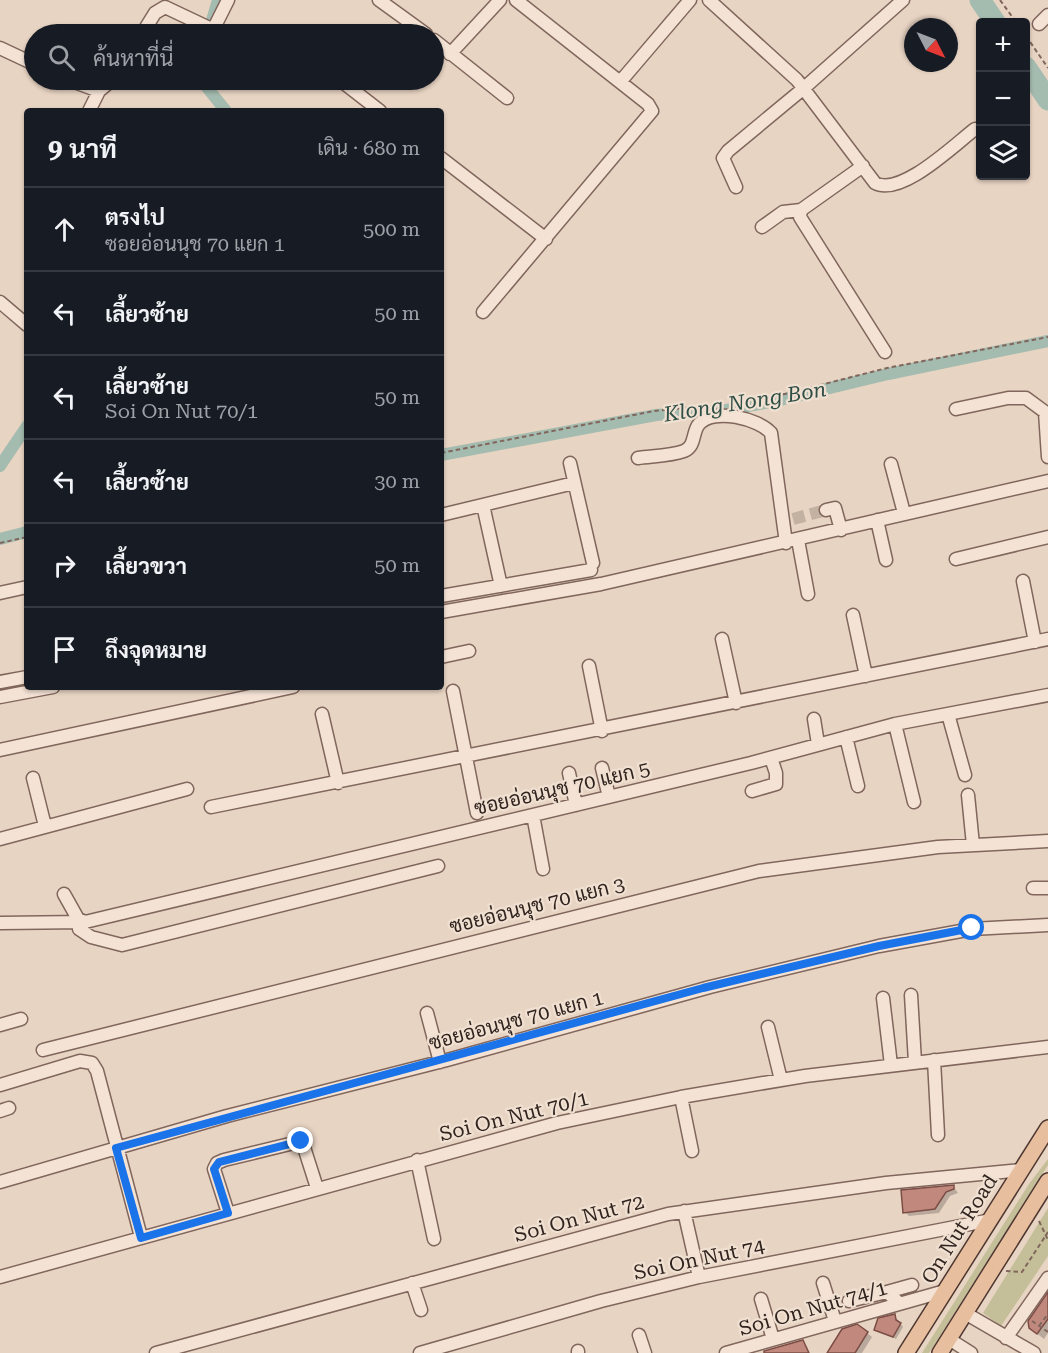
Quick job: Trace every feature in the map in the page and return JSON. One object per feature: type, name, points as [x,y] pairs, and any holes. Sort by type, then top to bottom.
[{"type":"main road","name":"On Nut Road","points":[[906,1353],[1048,1128]]},
{"type":"main road","points":[[940,1353],[1048,1181]]},
{"type":"street","points":[[220,24],[228,0]]},
{"type":"street","points":[[379,0],[412,24]]},
{"type":"street","points":[[450,54],[500,0]]},
{"type":"street","points":[[483,312],[652,111],[648,104],[516,0]]},
{"type":"street","points":[[620,82],[690,0]]},
{"type":"street","points":[[709,0],[804,88],[875,183],[888,187],[912,178],[975,129]]},
{"type":"street","points":[[736,187],[723,158],[728,151],[804,88],[903,0]]},
{"type":"street","points":[[148,24],[155,13],[165,7],[200,24]]},
{"type":"street","points":[[1039,24],[1048,15]]},
{"type":"street","points":[[0,48],[24,59]]},
{"type":"street","points":[[444,49],[507,98]]},
{"type":"street","points":[[353,90],[376,108]]},
{"type":"street","points":[[90,108],[99,91]]},
{"type":"street","points":[[444,160],[546,238]]},
{"type":"street","points":[[762,227],[783,212],[801,210],[862,166]]},
{"type":"street","points":[[801,210],[800,217],[885,352]]},
{"type":"street","points":[[0,302],[24,322]]},
{"type":"street","points":[[956,409],[1008,398],[1026,398],[1045,412],[1048,457]]},
{"type":"street","points":[[638,458],[683,452],[690,448],[700,423],[708,418],[725,416],[755,420],[771,433],[775,479],[808,594]]},
{"type":"street","points":[[444,596],[501,586],[592,566],[570,463]]},
{"type":"street","points":[[891,464],[904,513]]},
{"type":"street","points":[[444,611],[601,584],[841,530],[904,513],[1048,482]]},
{"type":"street","points":[[444,514],[574,483]]},
{"type":"street","points":[[483,505],[501,586]]},
{"type":"street","points":[[826,510],[835,508],[841,530]]},
{"type":"street","points":[[877,520],[886,560]]},
{"type":"street","points":[[956,559],[1048,537]]},
{"type":"street","points":[[1023,581],[1035,642]]},
{"type":"street","points":[[0,593],[24,588]]},
{"type":"street","points":[[853,615],[866,676]]},
{"type":"street","points":[[722,639],[736,703]]},
{"type":"street","points":[[211,807],[602,731],[1048,639]]},
{"type":"street","points":[[444,656],[469,651]]},
{"type":"street","points":[[589,666],[602,731]]},
{"type":"street","points":[[0,682],[24,678]]},
{"type":"street","points":[[0,697],[37,690]]},
{"type":"street","points":[[0,750],[279,690]]},
{"type":"street","points":[[453,690],[477,813]]},
{"type":"street","name":"ซอยอ่อนนุช 70 แยก 5","points":[[0,923],[85,922],[771,758],[895,724],[1048,695]]},
{"type":"street","points":[[322,714],[338,783]]},
{"type":"street","points":[[948,714],[964,775]]},
{"type":"street","points":[[814,719],[818,744]]},
{"type":"street","points":[[895,724],[914,802]]},
{"type":"street","points":[[846,737],[858,786]]},
{"type":"street","points":[[752,791],[776,784],[776,773],[771,758]]},
{"type":"street","points":[[602,768],[609,797]]},
{"type":"street","points":[[569,773],[576,805]]},
{"type":"street","points":[[33,778],[45,826]]},
{"type":"street","points":[[0,839],[187,789]]},
{"type":"street","points":[[968,795],[973,845]]},
{"type":"street","points":[[532,815],[543,869]]},
{"type":"street","name":"ซอยอ่อนนุช 70 แยก 3","points":[[43,1050],[759,871],[938,847],[1048,841]]},
{"type":"street","points":[[64,894],[78,919],[85,922],[79,929],[92,937],[122,945],[438,866]]},
{"type":"street","points":[[1033,888],[1048,888]]},
{"type":"street","name":"ซอยอ่อนนุช 70 แยก 1","points":[[0,1182],[227,1116],[440,1062],[703,988],[879,946],[972,928],[1048,925]]},
{"type":"street","points":[[911,995],[915,1062]]},
{"type":"street","points":[[882,998],[891,1065]]},
{"type":"street","points":[[427,1013],[440,1062]]},
{"type":"street","points":[[0,1025],[21,1019]]},
{"type":"street","points":[[768,1027],[781,1080]]},
{"type":"street","name":"Soi On Nut 70/1","points":[[0,1277],[557,1123],[681,1097],[781,1080],[1048,1047]]},
{"type":"street","points":[[934,1060],[939,1135]]},
{"type":"street","points":[[0,1085],[80,1061],[92,1063],[97,1071],[141,1238]]},
{"type":"street","points":[[681,1097],[692,1151]]},
{"type":"street","points":[[228,1213],[214,1169],[224,1160],[302,1141],[316,1188]]},
{"type":"street","points":[[417,1160],[434,1239]]},
{"type":"street","name":"Soi On Nut 72","points":[[156,1353],[684,1212],[886,1183],[1022,1170]]},
{"type":"street","points":[[684,1212],[699,1277]]},
{"type":"street","name":"Soi On Nut 74","points":[[420,1353],[601,1301],[699,1277],[991,1220]]},
{"type":"street","points":[[1006,1338],[1048,1278]]},
{"type":"street","points":[[412,1283],[421,1310]]},
{"type":"street","points":[[824,1283],[835,1321]]},
{"type":"street","points":[[849,1301],[912,1286]]},
{"type":"street","points":[[887,1292],[899,1303]]},
{"type":"street","name":"Soi On Nut 74/1","points":[[726,1353],[945,1292]]},
{"type":"street","points":[[761,1299],[773,1339]]},
{"type":"street","points":[[965,1313],[1034,1353]]},
{"type":"street","points":[[639,1335],[645,1353]]},
{"type":"street","points":[[949,1339],[971,1353]]},
{"type":"path","points":[[1000,0],[1013,18]]},
{"type":"path","points":[[1030,42],[1048,68]]},
{"type":"path","points":[[725,405],[777,396],[887,368],[1048,337]]},
{"type":"path","points":[[444,452],[654,411],[713,406]]},
{"type":"path","points":[[0,543],[24,538]]},
{"type":"path","points":[[1035,1215],[1047,1234],[1048,1240]]},
{"type":"path","points":[[1000,1271],[1022,1272],[1047,1234]]},
{"type":"path","points":[[1039,1326],[1048,1314]]},
{"type":"shaded area","points":[[1048,1159],[1048,1165],[929,1353],[922,1353],[1029,1184]]},
{"type":"shaded area","points":[[1048,1208],[1048,1256],[1001,1326],[983,1313]]},
{"type":"building","points":[[954,1185],[954,1189],[946,1192],[935,1209],[903,1213],[901,1190]]},
{"type":"building","points":[[1048,1292],[1048,1319],[1037,1334],[1029,1328],[1028,1321]]},
{"type":"building","points":[[895,1314],[896,1320],[901,1323],[893,1337],[874,1330],[878,1318]]},
{"type":"building","points":[[857,1324],[868,1332],[855,1353],[827,1353],[842,1329]]},
{"type":"building","points":[[803,1340],[809,1353],[764,1353],[764,1351]]},
{"type":"waterway","points":[[211,24],[218,0]]},
{"type":"waterway","name":"Klong Nong Bon","points":[[980,0],[992,18]]},
{"type":"waterway","name":"Klong Nong Bon","points":[[1029,72],[1048,100]]},
{"type":"waterway","points":[[209,90],[224,108]]},
{"type":"waterway","name":"Klong Nong Bon","points":[[444,454],[656,415],[726,410],[776,401],[888,374],[1048,341]]},
{"type":"waterway","points":[[0,466],[24,430]]},
{"type":"waterway","name":"Klong Nong Bon","points":[[0,539],[24,533]]},
{"type":"tunnel","points":[[793,519],[826,510]]},
{"type":"route","points":[[301,1141],[219,1162],[214,1169],[228,1213],[141,1238],[116,1148],[227,1116],[447,1060],[703,988],[879,946],[972,928]]}]
